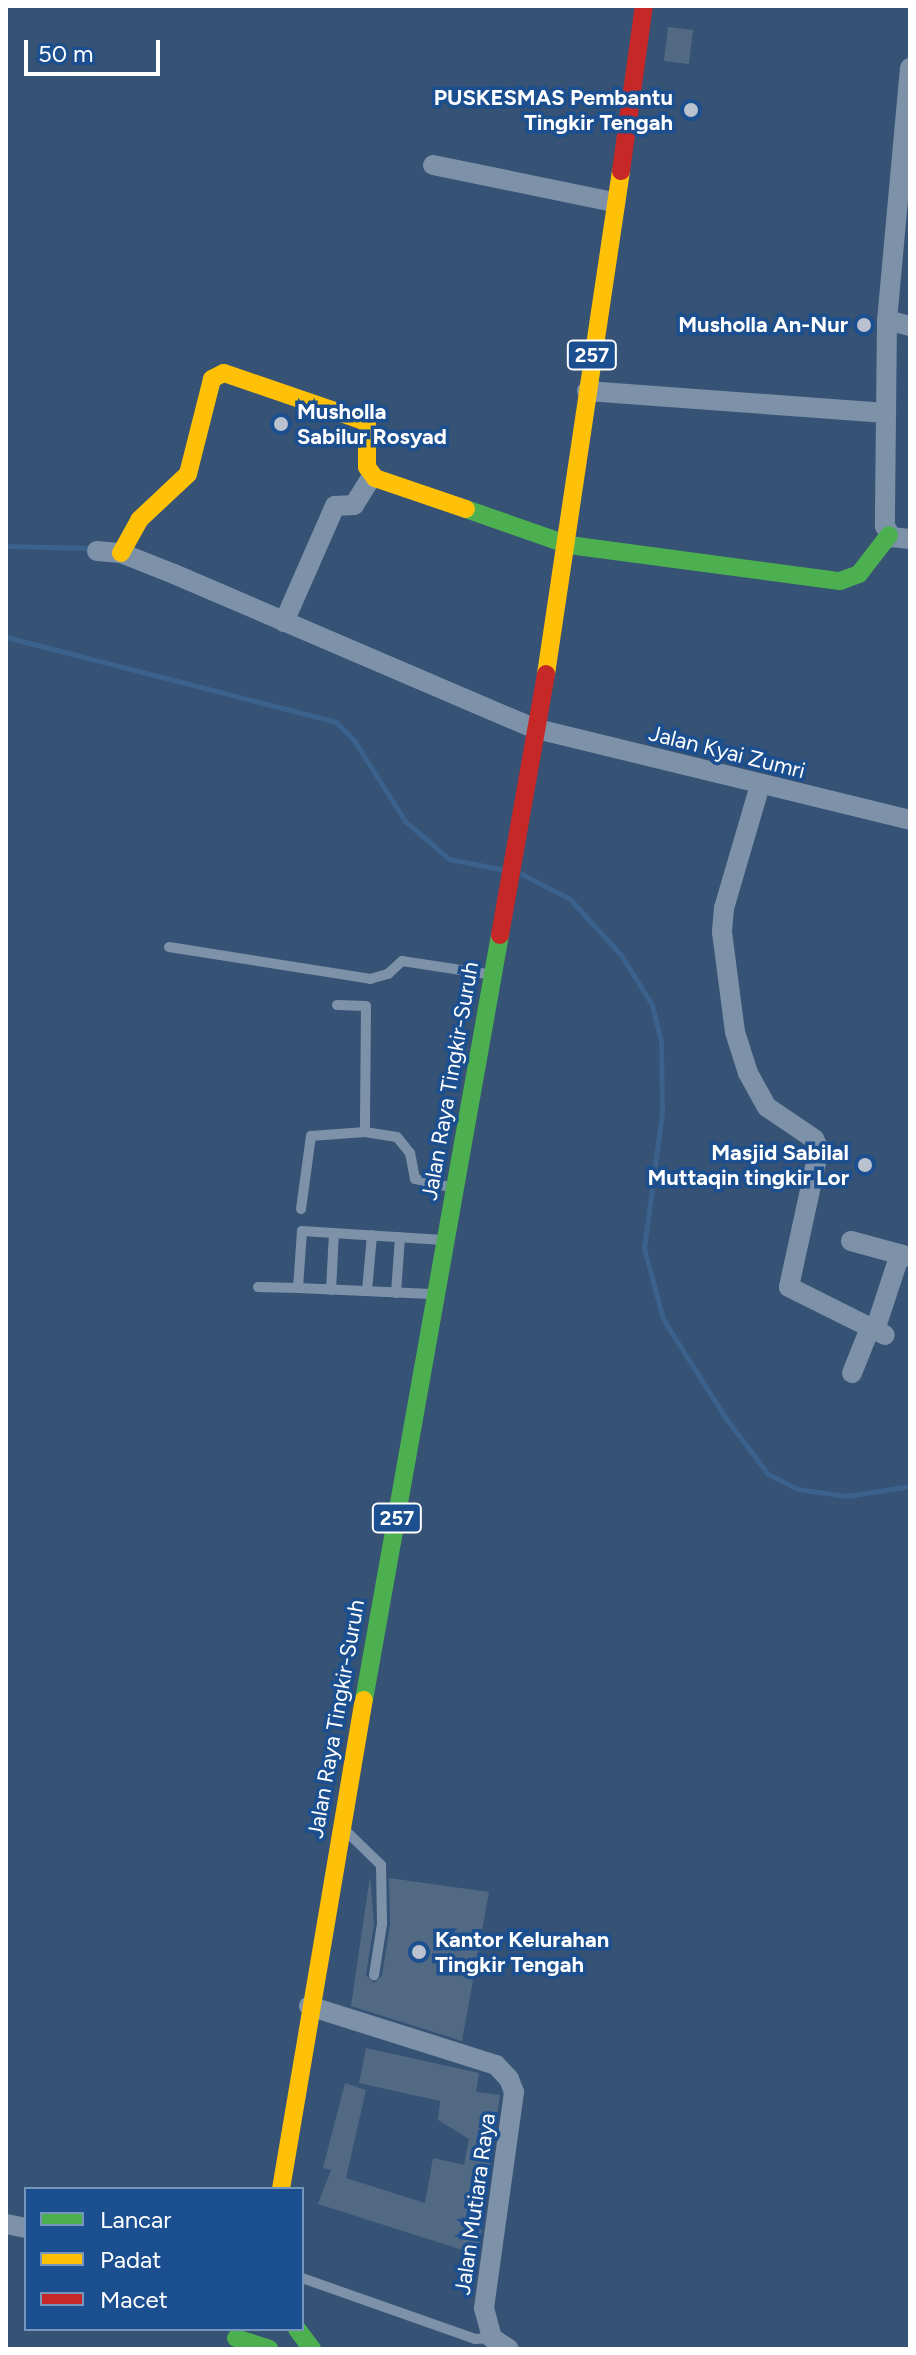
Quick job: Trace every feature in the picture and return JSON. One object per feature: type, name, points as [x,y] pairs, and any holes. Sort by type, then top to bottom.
[{"type":"main road","name":"Jalan Raya Tingkir-Suruh","points":[[281,2187],[282,2160],[447,1240],[533,726],[569,545],[613,202],[644,6]]},
{"type":"main road","points":[[122,550],[139,520],[192,467],[215,375],[228,374],[367,422],[372,476],[569,545],[840,581],[859,574],[889,535]]},
{"type":"main road","name":"Jalan Raya Tingkir-Suruh","points":[[265,2187],[282,2160]]},
{"type":"main road","points":[[298,2331],[312,2349]]},
{"type":"main road","points":[[236,2339],[262,2343]]},
{"type":"street","points":[[910,78],[887,320],[886,413],[889,535],[910,539]]},
{"type":"street","points":[[433,165],[613,202]]},
{"type":"street","points":[[887,320],[910,326]]},
{"type":"street","points":[[587,391],[886,413]]},
{"type":"street","points":[[288,612],[335,506],[354,505],[372,476]]},
{"type":"street","name":"Jalan Kyai Zumri","points":[[97,551],[122,550],[288,612],[533,726],[910,820]]},
{"type":"street","points":[[760,785],[724,908],[723,954],[735,1032],[748,1073],[767,1107],[817,1142],[789,1289],[877,1331]]},
{"type":"street","points":[[851,1241],[905,1256],[877,1331],[852,1373]]},
{"type":"street","name":"Jalan Mutiara Raya","points":[[309,2006],[496,2065],[509,2079],[514,2092],[484,2308],[501,2343]]},
{"type":"lane","points":[[169,947],[370,979],[388,974],[402,961],[493,975]]},
{"type":"lane","points":[[337,1005],[366,1006],[365,1132]]},
{"type":"lane","points":[[301,1209],[311,1136],[365,1132],[397,1137],[410,1153],[415,1179],[456,1188]]},
{"type":"lane","points":[[298,1288],[302,1231],[447,1240]]},
{"type":"lane","points":[[331,1290],[334,1233]]},
{"type":"lane","points":[[367,1291],[372,1235]]},
{"type":"lane","points":[[396,1293],[400,1237]]},
{"type":"lane","points":[[258,1287],[437,1294]]},
{"type":"lane","points":[[341,1827],[381,1865],[382,1924],[374,1975]]},
{"type":"lane","points":[[304,2279],[475,2339],[501,2343]]},
{"type":"building","name":"PUSKESMAS Pembantu Tingkir Tengah","points":[[668,27],[693,30],[689,64],[664,61]]},
{"type":"building","name":"Kantor Kelurahan Tingkir Tengah","points":[[370,1876],[374,1923],[366,1975],[374,1983],[382,1976],[390,1925],[389,1878],[489,1892],[462,2041],[351,2006]]},
{"type":"building","points":[[366,2048],[479,2073],[476,2092],[500,2095],[478,2255],[318,2204],[331,2170],[323,2168],[345,2083],[366,2090],[346,2178],[425,2203],[433,2158],[464,2165],[469,2139],[438,2120],[440,2101],[359,2083]]},
{"type":"waterway","points":[[6,546],[93,548]]},
{"type":"waterway","points":[[6,637],[336,722],[354,740],[405,821],[449,859],[500,869]]},
{"type":"waterway","points":[[522,874],[570,899],[621,955],[652,1005],[661,1040],[662,1113],[644,1248],[663,1319],[725,1417],[768,1474],[798,1489],[847,1496],[910,1486]]},
{"type":"traffic: fast","points":[[466,509],[569,545],[840,581],[859,574],[889,535]]},
{"type":"traffic: fast","points":[[364,1700],[500,935]]},
{"type":"traffic: fast","points":[[298,2331],[312,2349]]},
{"type":"traffic: fast","points":[[236,2338],[269,2349]]},
{"type":"traffic: slow","points":[[546,674],[621,171]]},
{"type":"traffic: slow","points":[[121,553],[139,520],[188,474],[212,379],[224,373],[367,422],[367,467],[375,478],[466,509]]},
{"type":"traffic: slow","points":[[281,2187],[364,1700]]},
{"type":"traffic: jam","points":[[621,171],[644,6]]},
{"type":"traffic: jam","points":[[500,935],[546,674]]},
{"type":"place","name":"PUSKESMAS Pembantu Tingkir Tengah","points":[[691,110]]},
{"type":"place","name":"Musholla An-Nur","points":[[864,325]]},
{"type":"place","name":"Musholla Sabilur Rosyad","points":[[281,424]]},
{"type":"place","name":"Masjid Sabilal Muttaqin tingkir Lor","points":[[865,1165]]},
{"type":"place","name":"Kantor Kelurahan Tingkir Tengah","points":[[419,1952]]}]
